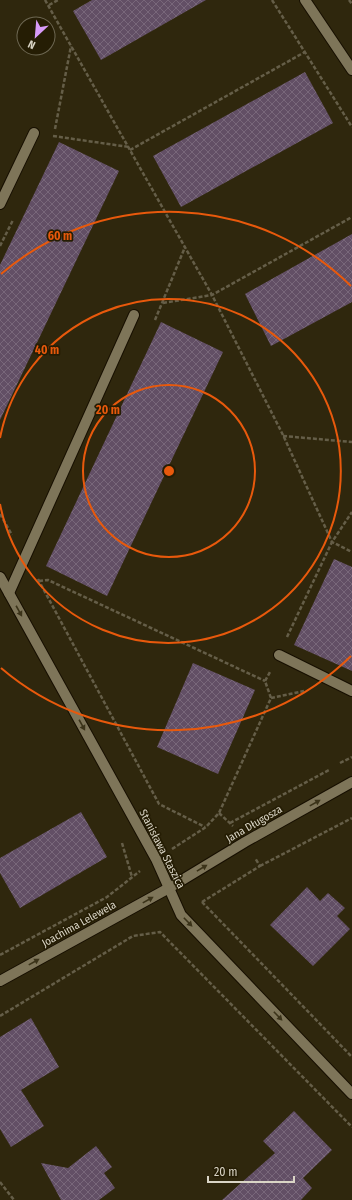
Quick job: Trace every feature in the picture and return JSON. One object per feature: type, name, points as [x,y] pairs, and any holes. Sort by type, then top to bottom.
[{"type":"street","points":[[306,0],[352,70]]},
{"type":"street","points":[[0,204],[34,133]]},
{"type":"street","points":[[8,592],[134,315]]},
{"type":"street","name":"Stanisława Staszica","points":[[0,577],[156,859],[181,915],[352,1094]]},
{"type":"street","points":[[278,655],[352,691]]},
{"type":"street","name":"Jana Długosza","points":[[169,888],[245,842],[352,782]]},
{"type":"street","name":"Joachima Lelewela","points":[[0,981],[169,888]]},
{"type":"path","points":[[46,0],[212,295],[283,436],[332,542],[352,552]]},
{"type":"path","points":[[49,6],[58,0]]},
{"type":"path","points":[[272,0],[352,127]]},
{"type":"path","points":[[349,0],[352,4]]},
{"type":"path","points":[[51,141],[54,136],[71,45]]},
{"type":"path","points":[[54,136],[130,148],[305,52]]},
{"type":"path","points":[[163,303],[212,295],[352,217]]},
{"type":"path","points":[[0,246],[14,218]]},
{"type":"path","points":[[283,436],[352,442]]},
{"type":"path","points":[[265,681],[332,542],[352,512]]},
{"type":"path","points":[[0,514],[39,581],[159,804],[206,827]]},
{"type":"path","points":[[0,955],[107,897],[156,859],[206,827],[219,813],[271,698],[265,681],[48,580],[39,581]]},
{"type":"path","points":[[338,764],[352,757]]},
{"type":"path","points":[[230,823],[332,768]]},
{"type":"path","points":[[260,866],[352,818]]},
{"type":"path","points":[[202,902],[352,1057]]},
{"type":"path","points":[[0,1016],[133,936],[160,932],[352,1127]]},
{"type":"path","points":[[0,1182],[14,1200]]},
{"type":"building","points":[[92,0],[206,0],[101,60],[73,11]]},
{"type":"building","points":[[305,72],[333,123],[181,207],[153,156]]},
{"type":"building","points":[[59,142],[119,171],[0,420],[0,265]]},
{"type":"building","points":[[352,234],[352,302],[271,346],[245,294]]},
{"type":"building","points":[[161,322],[223,352],[107,596],[46,566]]},
{"type":"building","points":[[334,559],[352,567],[352,671],[294,645]]},
{"type":"building","points":[[193,663],[255,690],[218,774],[157,747]]},
{"type":"building","points":[[81,812],[107,857],[20,908],[0,873],[0,858]]},
{"type":"building","points":[[307,887],[320,901],[328,893],[345,908],[337,916],[350,929],[313,966],[270,925]]},
{"type":"building","points":[[31,1018],[59,1067],[21,1090],[44,1126],[11,1147],[0,1129],[0,1037]]},
{"type":"building","points":[[294,1111],[332,1150],[303,1178],[312,1188],[301,1200],[222,1200],[275,1153],[263,1141]]},
{"type":"building","points":[[96,1146],[112,1167],[104,1173],[115,1188],[99,1200],[61,1200],[41,1163],[68,1168]]}]
